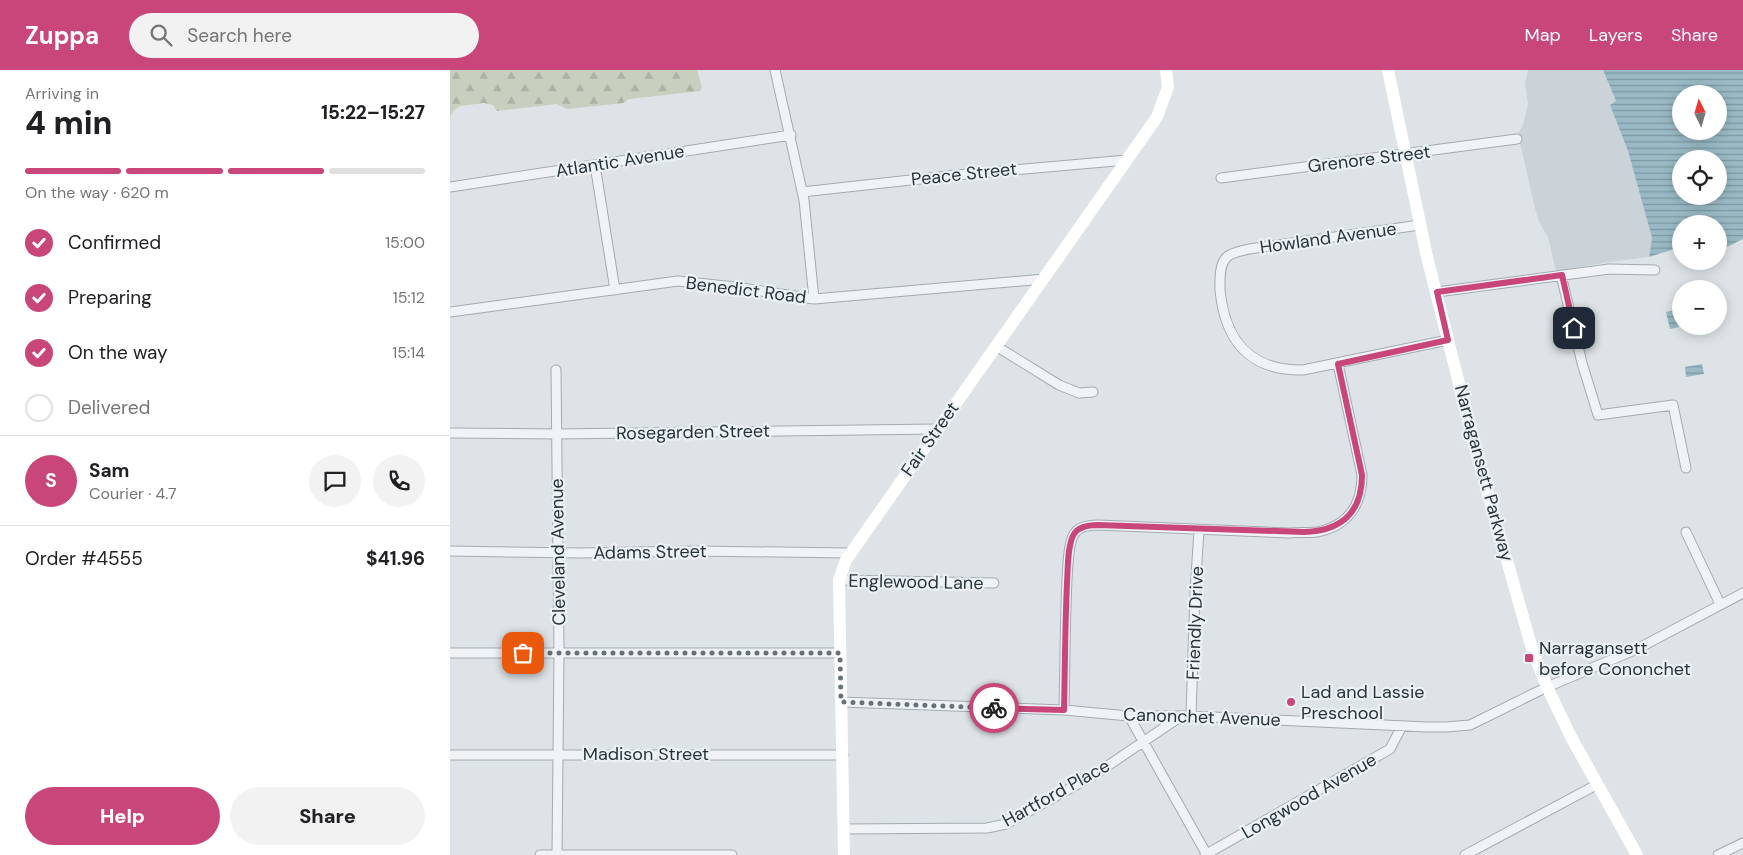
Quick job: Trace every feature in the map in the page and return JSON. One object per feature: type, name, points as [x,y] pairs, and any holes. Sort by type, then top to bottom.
[{"type":"street","points":[[775,70],[791,135],[802,192],[814,299]]},
{"type":"street","name":"Fair Street","points":[[844,855],[839,580],[850,553],[1157,117],[1168,87],[1166,70]]},
{"type":"street","name":"Narragansett Parkway","points":[[1388,70],[1420,225],[1448,340],[1527,632],[1547,687],[1571,737],[1637,855]]},
{"type":"street","name":"Atlantic Avenue","points":[[450,187],[791,135]]},
{"type":"street","name":"Grenore Street","points":[[1221,178],[1517,139]]},
{"type":"street","name":"Peace Street","points":[[802,192],[956,175],[1127,160]]},
{"type":"street","points":[[595,165],[615,290]]},
{"type":"street","name":"Howland Avenue","points":[[1338,364],[1303,370],[1286,370],[1270,366],[1252,357],[1236,341],[1228,326],[1222,303],[1220,282],[1222,267],[1226,258],[1236,252],[1248,249],[1420,225]]},
{"type":"street","points":[[1437,292],[1609,269],[1655,270]]},
{"type":"street","points":[[1562,275],[1582,363],[1598,415],[1673,405],[1686,468]]},
{"type":"street","name":"Benedict Road","points":[[450,312],[678,281],[735,287],[814,299],[1044,279]]},
{"type":"street","points":[[1064,710],[1065,622],[1070,554],[1073,535],[1079,528],[1089,525],[1199,530],[1318,532],[1338,525],[1345,520],[1359,500],[1362,489],[1362,475],[1338,364],[1448,340]]},
{"type":"street","points":[[996,346],[1059,385],[1078,392],[1092,392]]},
{"type":"street","name":"Cleveland Avenue","points":[[556,370],[559,653],[557,855]]},
{"type":"street","name":"Rosegarden Street","points":[[450,433],[557,434],[937,429]]},
{"type":"street","name":"Friendly Drive","points":[[1191,716],[1199,530]]},
{"type":"street","points":[[1686,532],[1720,604]]},
{"type":"street","name":"Adams Street","points":[[450,551],[850,553]]},
{"type":"street","name":"Englewood Lane","points":[[839,580],[994,583]]},
{"type":"street","name":"Canonchet Avenue","points":[[841,702],[1064,710],[1129,716],[1191,716],[1402,726],[1446,727],[1470,725],[1547,687],[1637,649],[1743,593]]},
{"type":"street","points":[[450,653],[840,653]]},
{"type":"street","points":[[1129,716],[1206,855]]},
{"type":"street","name":"Hartford Place","points":[[844,829],[987,828],[1006,824],[1094,775],[1180,716]]},
{"type":"street","name":"Longwood Avenue","points":[[1206,855],[1390,749],[1402,726]]},
{"type":"street","name":"Madison Street","points":[[450,755],[843,755]]},
{"type":"street","points":[[1465,855],[1598,784]]},
{"type":"street","points":[[1718,855],[1743,843]]},
{"type":"street","points":[[540,855],[732,855]]},
{"type":"shaded area","points":[[1528,70],[1603,70],[1616,101],[1610,105],[1628,151],[1652,238],[1649,257],[1556,271],[1548,237],[1539,222],[1517,136],[1523,125],[1528,104],[1525,83]]},
{"type":"green space","points":[[450,70],[697,70],[702,87],[700,91],[629,99],[623,103],[567,109],[557,104],[497,111],[493,105],[484,103],[460,106],[453,111],[450,117]]},
{"type":"water","points":[[1603,70],[1743,70],[1743,239],[1727,247],[1727,215],[1672,215],[1672,250],[1649,257],[1652,238],[1628,151],[1610,105],[1616,101]]},
{"type":"water","points":[[1672,311],[1672,329],[1670,329],[1666,312]]},
{"type":"water","points":[[1702,364],[1704,374],[1686,377],[1685,367]]},
{"type":"way so far","points":[[523,653],[840,653],[841,702],[994,708]]},
{"type":"place","name":"Narragansett before Cononchet","points":[[1529,658]]},
{"type":"place","name":"Lad and Lassie Preschool","points":[[1291,702]]},
{"type":"route","points":[[994,708],[1064,710],[1068,562],[1073,535],[1079,528],[1098,525],[1199,530],[1318,532],[1338,525],[1345,520],[1359,500],[1362,489],[1362,475],[1338,364],[1448,340],[1437,292],[1562,275],[1574,328]]}]
